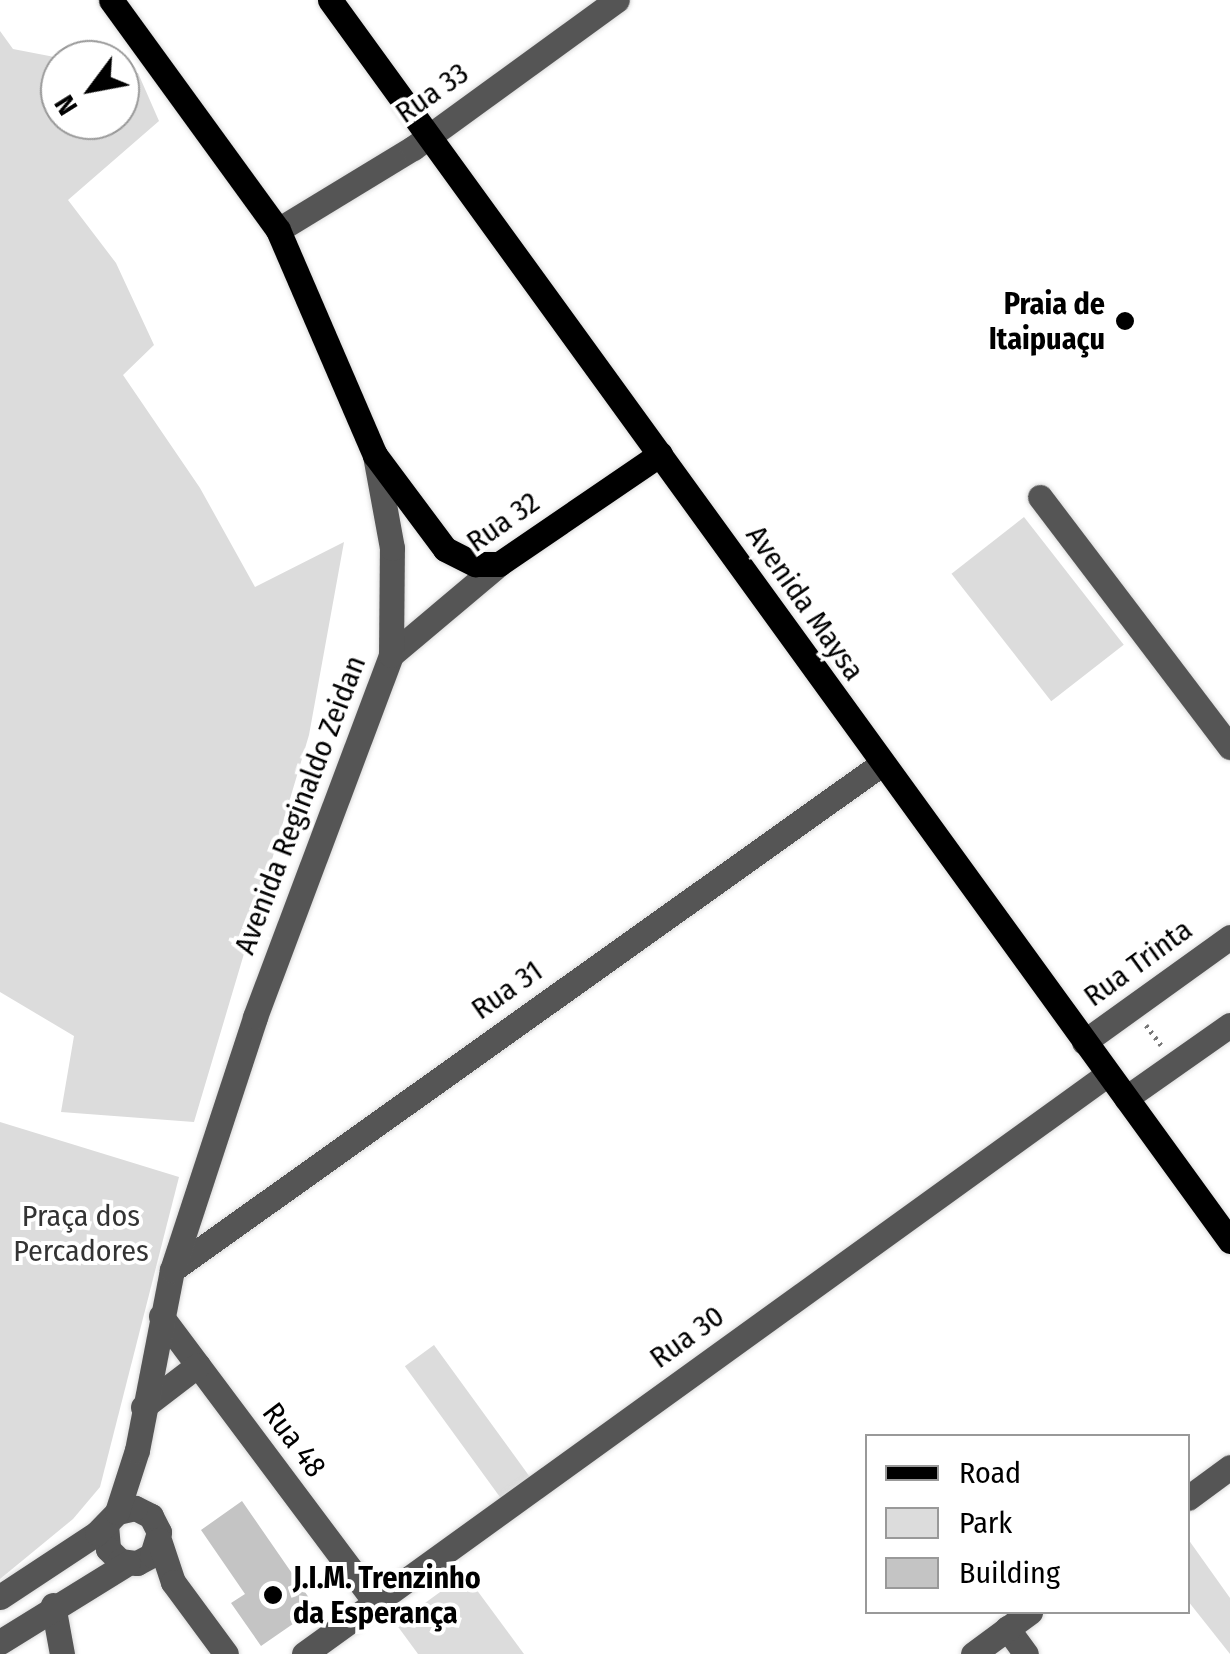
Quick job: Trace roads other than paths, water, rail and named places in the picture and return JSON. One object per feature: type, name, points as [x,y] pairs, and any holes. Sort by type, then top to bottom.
[{"type":"main road","name":"Avenida Reginaldo Zeidan","points":[[110,0],[278,230],[375,455]]},
{"type":"main road","name":"Avenida Maysa","points":[[330,0],[880,764],[1230,1241]]},
{"type":"main road","name":"Rua 32","points":[[498,564],[660,454]]},
{"type":"main road","points":[[375,455],[435,541],[465,561],[498,564]]},
{"type":"street","name":"Rua 33","points":[[278,230],[428,137],[617,0]]},
{"type":"street","name":"Avenida Reginaldo Zeidan","points":[[112,1518],[137,1450],[172,1270],[255,1017],[392,654],[392,548],[375,455]]},
{"type":"street","points":[[1040,497],[1230,747]]},
{"type":"street","name":"Rua 32","points":[[392,654],[498,564]]},
{"type":"street","name":"Rua 31","points":[[172,1270],[880,764]]},
{"type":"street","name":"Rua Trinta","points":[[1084,1042],[1230,937]]},
{"type":"street","points":[[1126,1098],[1230,1025]]},
{"type":"street","name":"Rua 30","points":[[304,1654],[1108,1074]]},
{"type":"street","name":"Rua 48","points":[[161,1316],[375,1602]]},
{"type":"street","points":[[144,1407],[198,1364]]},
{"type":"street","name":"Avenida Reginaldo Zeidan","points":[[137,1450],[155,1528],[174,1582],[226,1654]]},
{"type":"street","points":[[1190,1497],[1230,1467]]},
{"type":"street","points":[[0,1642],[53,1605],[152,1555],[155,1528],[135,1508],[112,1518],[5,1594],[30,1621]]},
{"type":"street","points":[[112,1518],[108,1549],[132,1563]]},
{"type":"street","name":"Avenida Reginaldo Zeidan","points":[[132,1563],[174,1582]]},
{"type":"street","points":[[53,1605],[62,1654]]},
{"type":"street","points":[[972,1654],[1027,1614]]},
{"type":"street","points":[[1006,1628],[1026,1654]]},
{"type":"place","name":"Praia de Itaipuaçu","points":[[1125,321]]},
{"type":"place","name":"J.I.M. Trenzinho da Esperança","points":[[273,1595]]},
{"type":"park label","name":"Praça dos Percadores","points":[[81,1233]]}]
